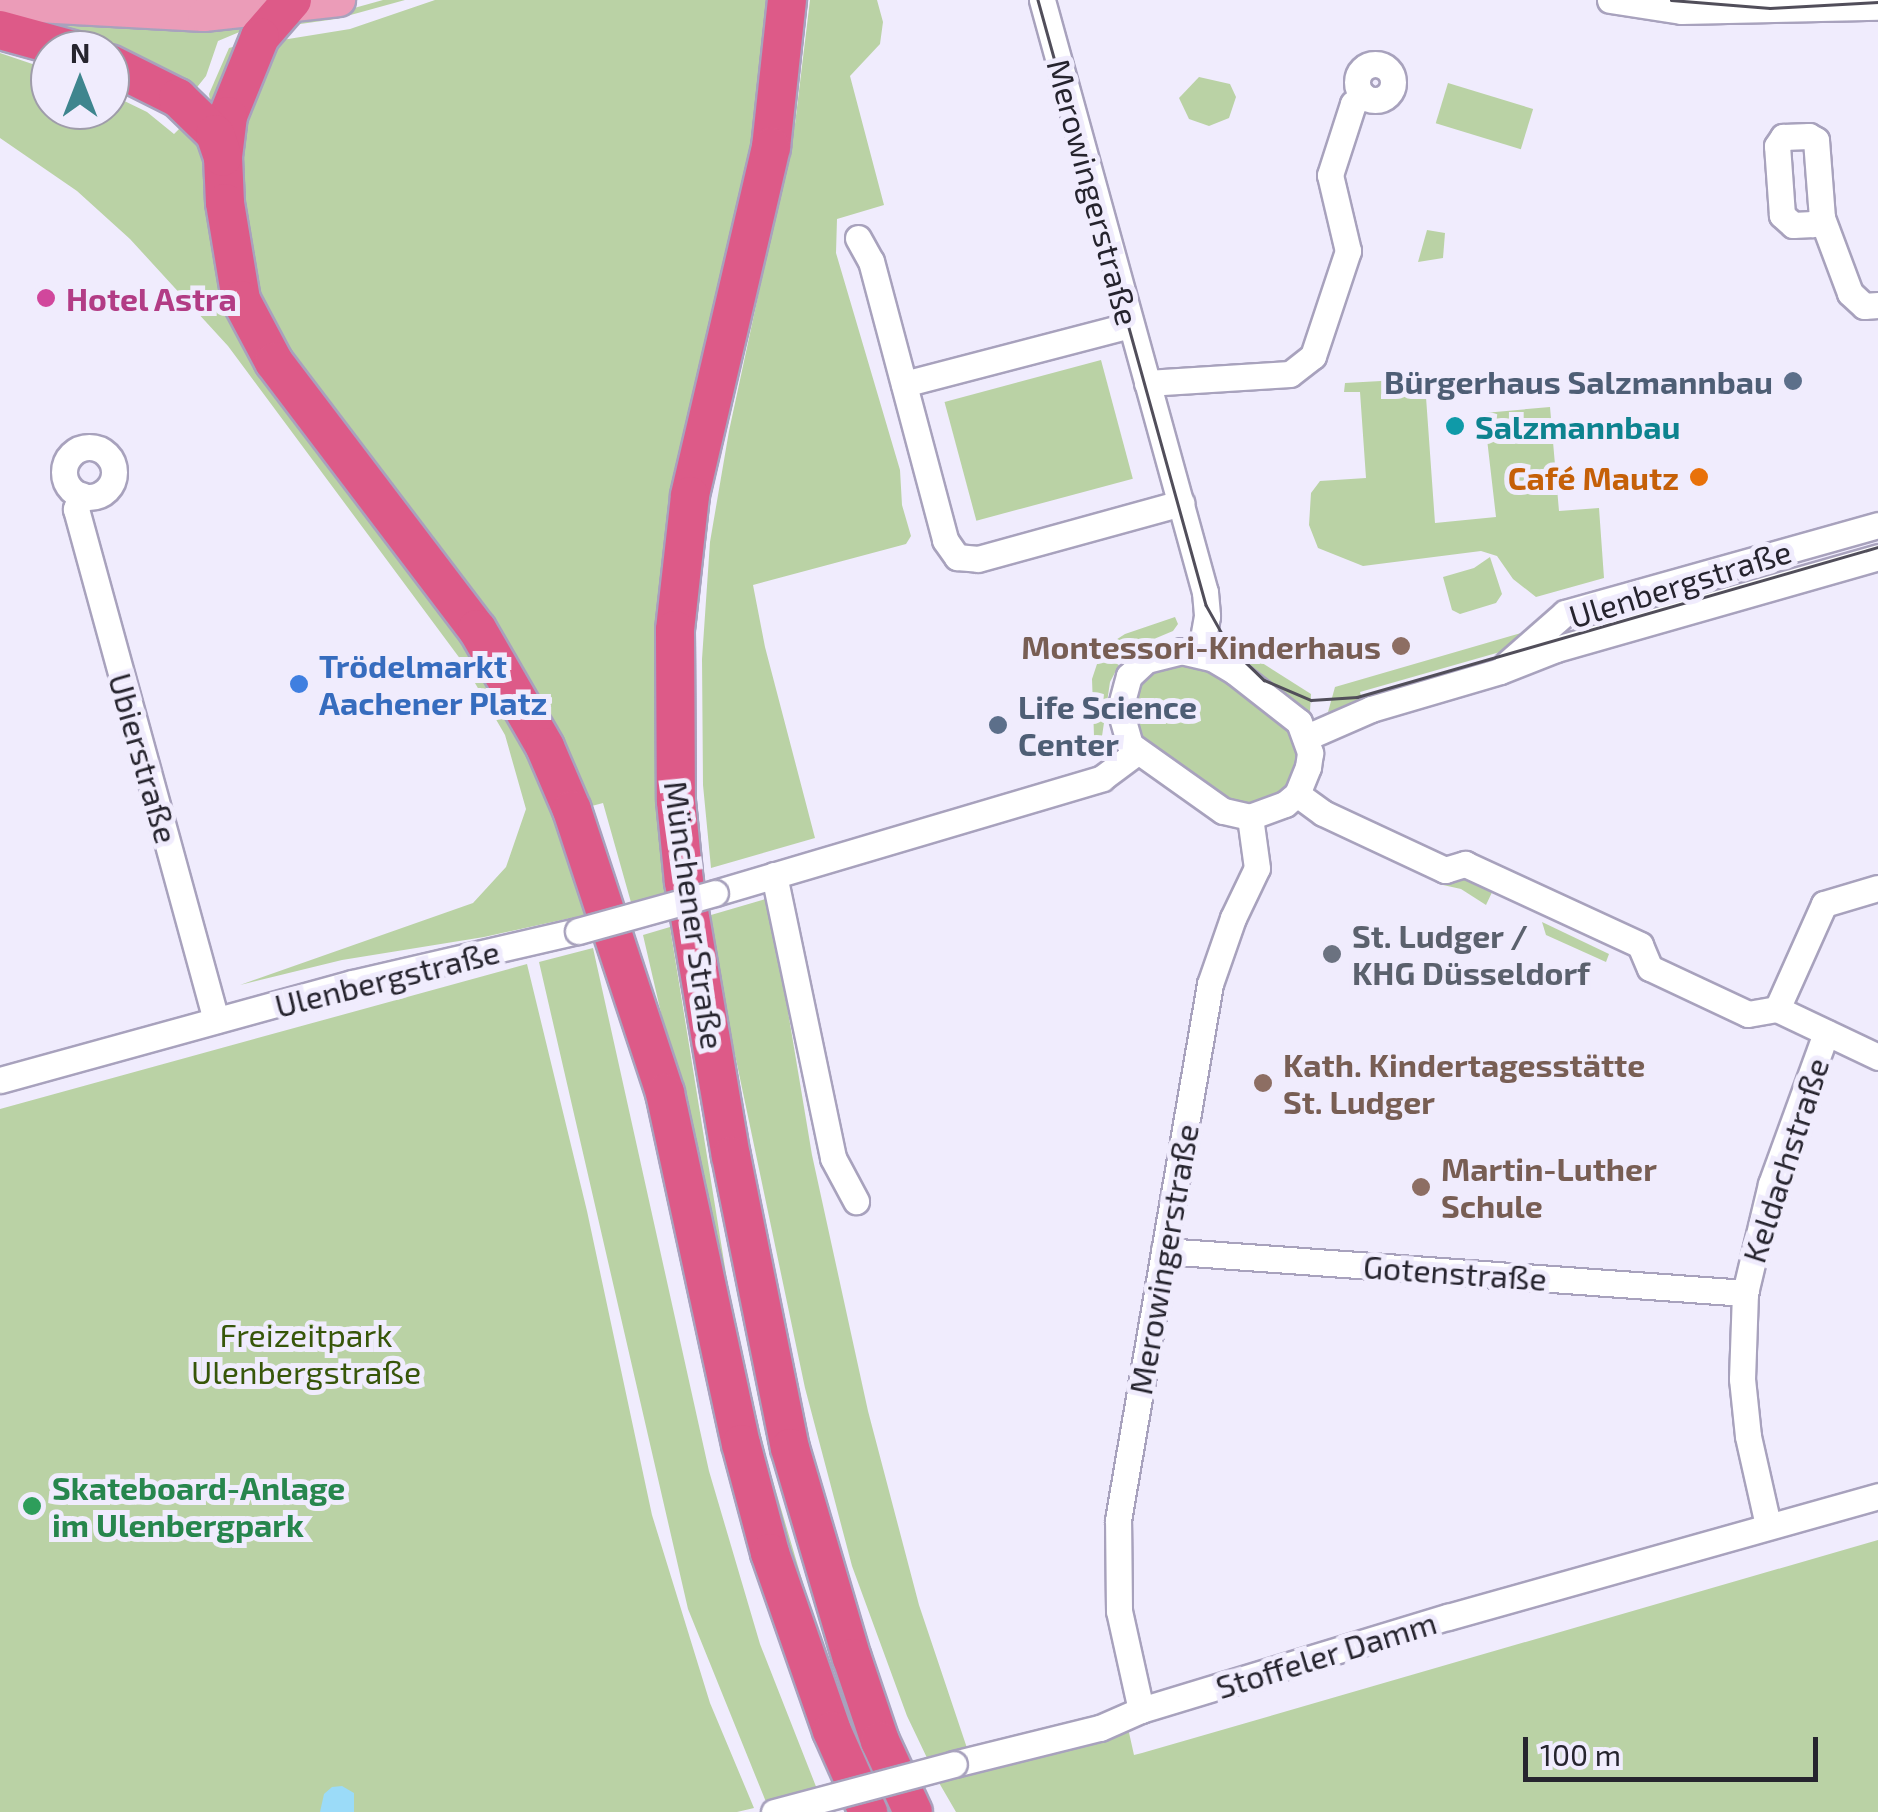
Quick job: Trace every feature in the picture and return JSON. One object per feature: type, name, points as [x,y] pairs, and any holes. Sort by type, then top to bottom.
[{"type":"highway","name":"Münchener Straße","points":[[787,0],[771,146],[690,496],[676,630],[676,801],[687,900],[768,1350],[807,1516],[869,1708],[913,1812]]},
{"type":"highway","points":[[223,157],[228,116],[238,83],[260,37],[286,5]]},
{"type":"highway","points":[[0,30],[30,38]]},
{"type":"highway","points":[[130,74],[178,98],[214,134],[223,157]]},
{"type":"highway","name":"Münchener Straße","points":[[223,157],[233,269],[256,333],[477,629],[545,747],[572,810],[665,1093],[741,1444],[770,1553],[832,1731],[868,1812]]},
{"type":"highway","points":[[869,1708],[899,1730],[941,1812]]},
{"type":"main road","points":[[0,4],[204,15],[339,0]]},
{"type":"street","name":"Merowingerstraße","points":[[1042,0],[1206,592],[1207,616],[1200,654]]},
{"type":"street","points":[[1610,0],[1680,12],[1878,7]]},
{"type":"street","points":[[1147,383],[1290,374],[1304,368],[1314,356],[1348,251],[1330,175],[1354,104],[1362,95]]},
{"type":"street","points":[[1822,218],[1853,298],[1864,306],[1878,305]]},
{"type":"street","points":[[858,238],[871,261],[944,540],[963,560],[1180,502]]},
{"type":"street","points":[[904,384],[1130,324]]},
{"type":"street","name":"Ubierstraße","points":[[81,496],[76,510],[84,542],[216,1020]]},
{"type":"street","name":"Ulenbergstraße","points":[[1500,672],[1565,613],[1878,525]]},
{"type":"street","name":"Ulenbergstraße","points":[[1306,736],[1371,710],[1500,672],[1556,649],[1878,557]]},
{"type":"street","points":[[1161,654],[1200,654],[1235,672],[1288,711],[1306,736],[1308,767],[1297,794],[1270,812],[1250,817],[1223,812],[1137,752],[1124,734],[1121,698],[1130,676],[1161,654]]},
{"type":"street","name":"Ulenbergstraße","points":[[0,1080],[216,1020],[715,893],[1102,778],[1137,752]]},
{"type":"street","points":[[1297,794],[1323,814],[1444,870],[1465,864],[1640,945],[1650,968],[1748,1014],[1777,1010],[1878,1056]]},
{"type":"street","name":"Merowingerstraße","points":[[1141,1710],[1119,1610],[1118,1520],[1210,984],[1233,918],[1257,868],[1250,817]]},
{"type":"street","points":[[774,875],[833,1158],[856,1201]]},
{"type":"street","points":[[1777,1010],[1824,904],[1878,888]]},
{"type":"street","name":"Keldachstraße","points":[[1768,1524],[1748,1436],[1742,1379],[1745,1292],[1771,1184],[1826,1033]]},
{"type":"street","name":"Gotenstraße","points":[[1164,1250],[1745,1292]]},
{"type":"street","name":"Stoffeler Damm","points":[[774,1812],[1100,1728],[1141,1710],[1768,1524],[1878,1496]]},
{"type":"green space","points":[[383,0],[405,0],[336,19],[293,25]]},
{"type":"green space","points":[[435,0],[771,0],[766,98],[694,392],[675,491],[669,896],[632,906],[603,803],[588,807],[271,324],[254,280],[241,205],[242,135],[258,76],[282,40],[350,29]]},
{"type":"green space","points":[[810,0],[877,0],[883,22],[880,44],[850,76],[884,205],[837,219],[836,253],[900,470],[902,505],[911,536],[906,544],[753,585],[765,647],[815,838],[711,868],[703,785],[702,659],[710,542],[729,431],[795,124]]},
{"type":"green space","points":[[43,22],[249,28],[218,41],[206,76],[194,91],[130,57],[130,30],[64,30]]},
{"type":"green space","points":[[240,45],[216,104],[211,106],[209,94],[229,48]]},
{"type":"green space","points":[[0,53],[30,63],[30,130],[130,130],[130,104],[174,134],[187,121],[206,154],[216,238],[366,501],[524,730],[589,914],[484,937],[342,960],[240,985],[473,903],[506,867],[526,809],[505,735],[464,664],[228,346],[130,239],[77,191],[0,138]]},
{"type":"green space","points":[[1199,77],[1230,84],[1236,97],[1229,118],[1209,126],[1189,119],[1179,98]]},
{"type":"green space","points":[[1448,83],[1533,109],[1521,149],[1436,123]]},
{"type":"green space","points":[[1427,230],[1445,233],[1443,258],[1418,262]]},
{"type":"green space","points":[[1101,360],[1133,479],[976,521],[945,402]]},
{"type":"green space","points":[[1417,379],[1425,383],[1435,523],[1496,517],[1484,413],[1550,407],[1559,511],[1599,508],[1604,578],[1536,597],[1513,579],[1497,556],[1481,551],[1363,566],[1318,548],[1309,525],[1311,493],[1320,481],[1366,478],[1360,392],[1344,392],[1345,383]]},
{"type":"green space","points":[[1490,557],[1502,594],[1496,603],[1460,614],[1452,610],[1443,577],[1474,568]]},
{"type":"green space","points":[[1175,617],[1178,624],[1173,631],[1142,644],[1128,656],[1108,645],[1125,634]]},
{"type":"green space","points":[[1521,633],[1524,639],[1507,650],[1360,692],[1363,703],[1328,712],[1335,687]]},
{"type":"green space","points":[[1245,652],[1311,694],[1310,711],[1298,708],[1233,661]]},
{"type":"green space","points":[[1100,655],[1119,665],[1110,682],[1101,743],[1094,736],[1092,679]]},
{"type":"green space","points":[[1190,662],[1217,672],[1291,732],[1298,747],[1298,762],[1292,781],[1277,797],[1257,805],[1230,803],[1142,742],[1131,706],[1137,686],[1150,670],[1168,663]]},
{"type":"green space","points":[[1466,873],[1495,886],[1486,905],[1461,889],[1443,885]]},
{"type":"green space","points":[[769,898],[812,1155],[868,1411],[919,1605],[969,1754],[928,1760],[907,1716],[852,1566],[805,1388],[725,1007],[711,915]]},
{"type":"green space","points":[[1542,922],[1609,954],[1606,962],[1546,935]]},
{"type":"green space","points":[[670,927],[733,1317],[767,1461],[820,1641],[891,1812],[885,1812],[855,1748],[787,1559],[643,935]]},
{"type":"green space","points":[[593,948],[709,1471],[760,1644],[826,1812],[814,1812],[808,1791],[766,1802],[688,1609],[539,962]]},
{"type":"green space","name":"Freizeitpark Ulenbergstraße","points":[[527,964],[587,1211],[652,1515],[710,1703],[754,1808],[737,1812],[0,1812],[0,1109]]},
{"type":"green space","points":[[1878,1540],[1878,1812],[956,1812],[938,1781],[1128,1728],[1134,1755],[1142,1753]]},
{"type":"water","points":[[342,1786],[354,1793],[354,1812],[320,1812],[324,1794],[332,1787]]},
{"type":"tram line","points":[[1038,0],[1206,605],[1229,646],[1264,680],[1311,700],[1357,697],[1878,547]]},
{"type":"tram line","points":[[1671,0],[1770,8],[1878,2]]},
{"type":"place","name":"Hotel Astra","points":[[46,298]]},
{"type":"place","name":"Bürgerhaus Salzmannbau","points":[[1793,381]]},
{"type":"place","name":"Salzmannbau","points":[[1455,426]]},
{"type":"place","name":"Café Mautz","points":[[1699,477]]},
{"type":"place","name":"Montessori-Kinderhaus","points":[[1401,646]]},
{"type":"place","name":"Trödelmarkt Aachener Platz","points":[[299,684]]},
{"type":"place","name":"Life Science Center","points":[[998,725]]},
{"type":"place","name":"St. Ludger / KHG Düsseldorf","points":[[1332,954]]},
{"type":"place","name":"Kath. Kindertagesstätte St. Ludger","points":[[1263,1083]]},
{"type":"place","name":"Martin-Luther Schule","points":[[1421,1187]]},
{"type":"place","name":"Skateboard-Anlage im Ulenbergpark","points":[[32,1506]]}]
